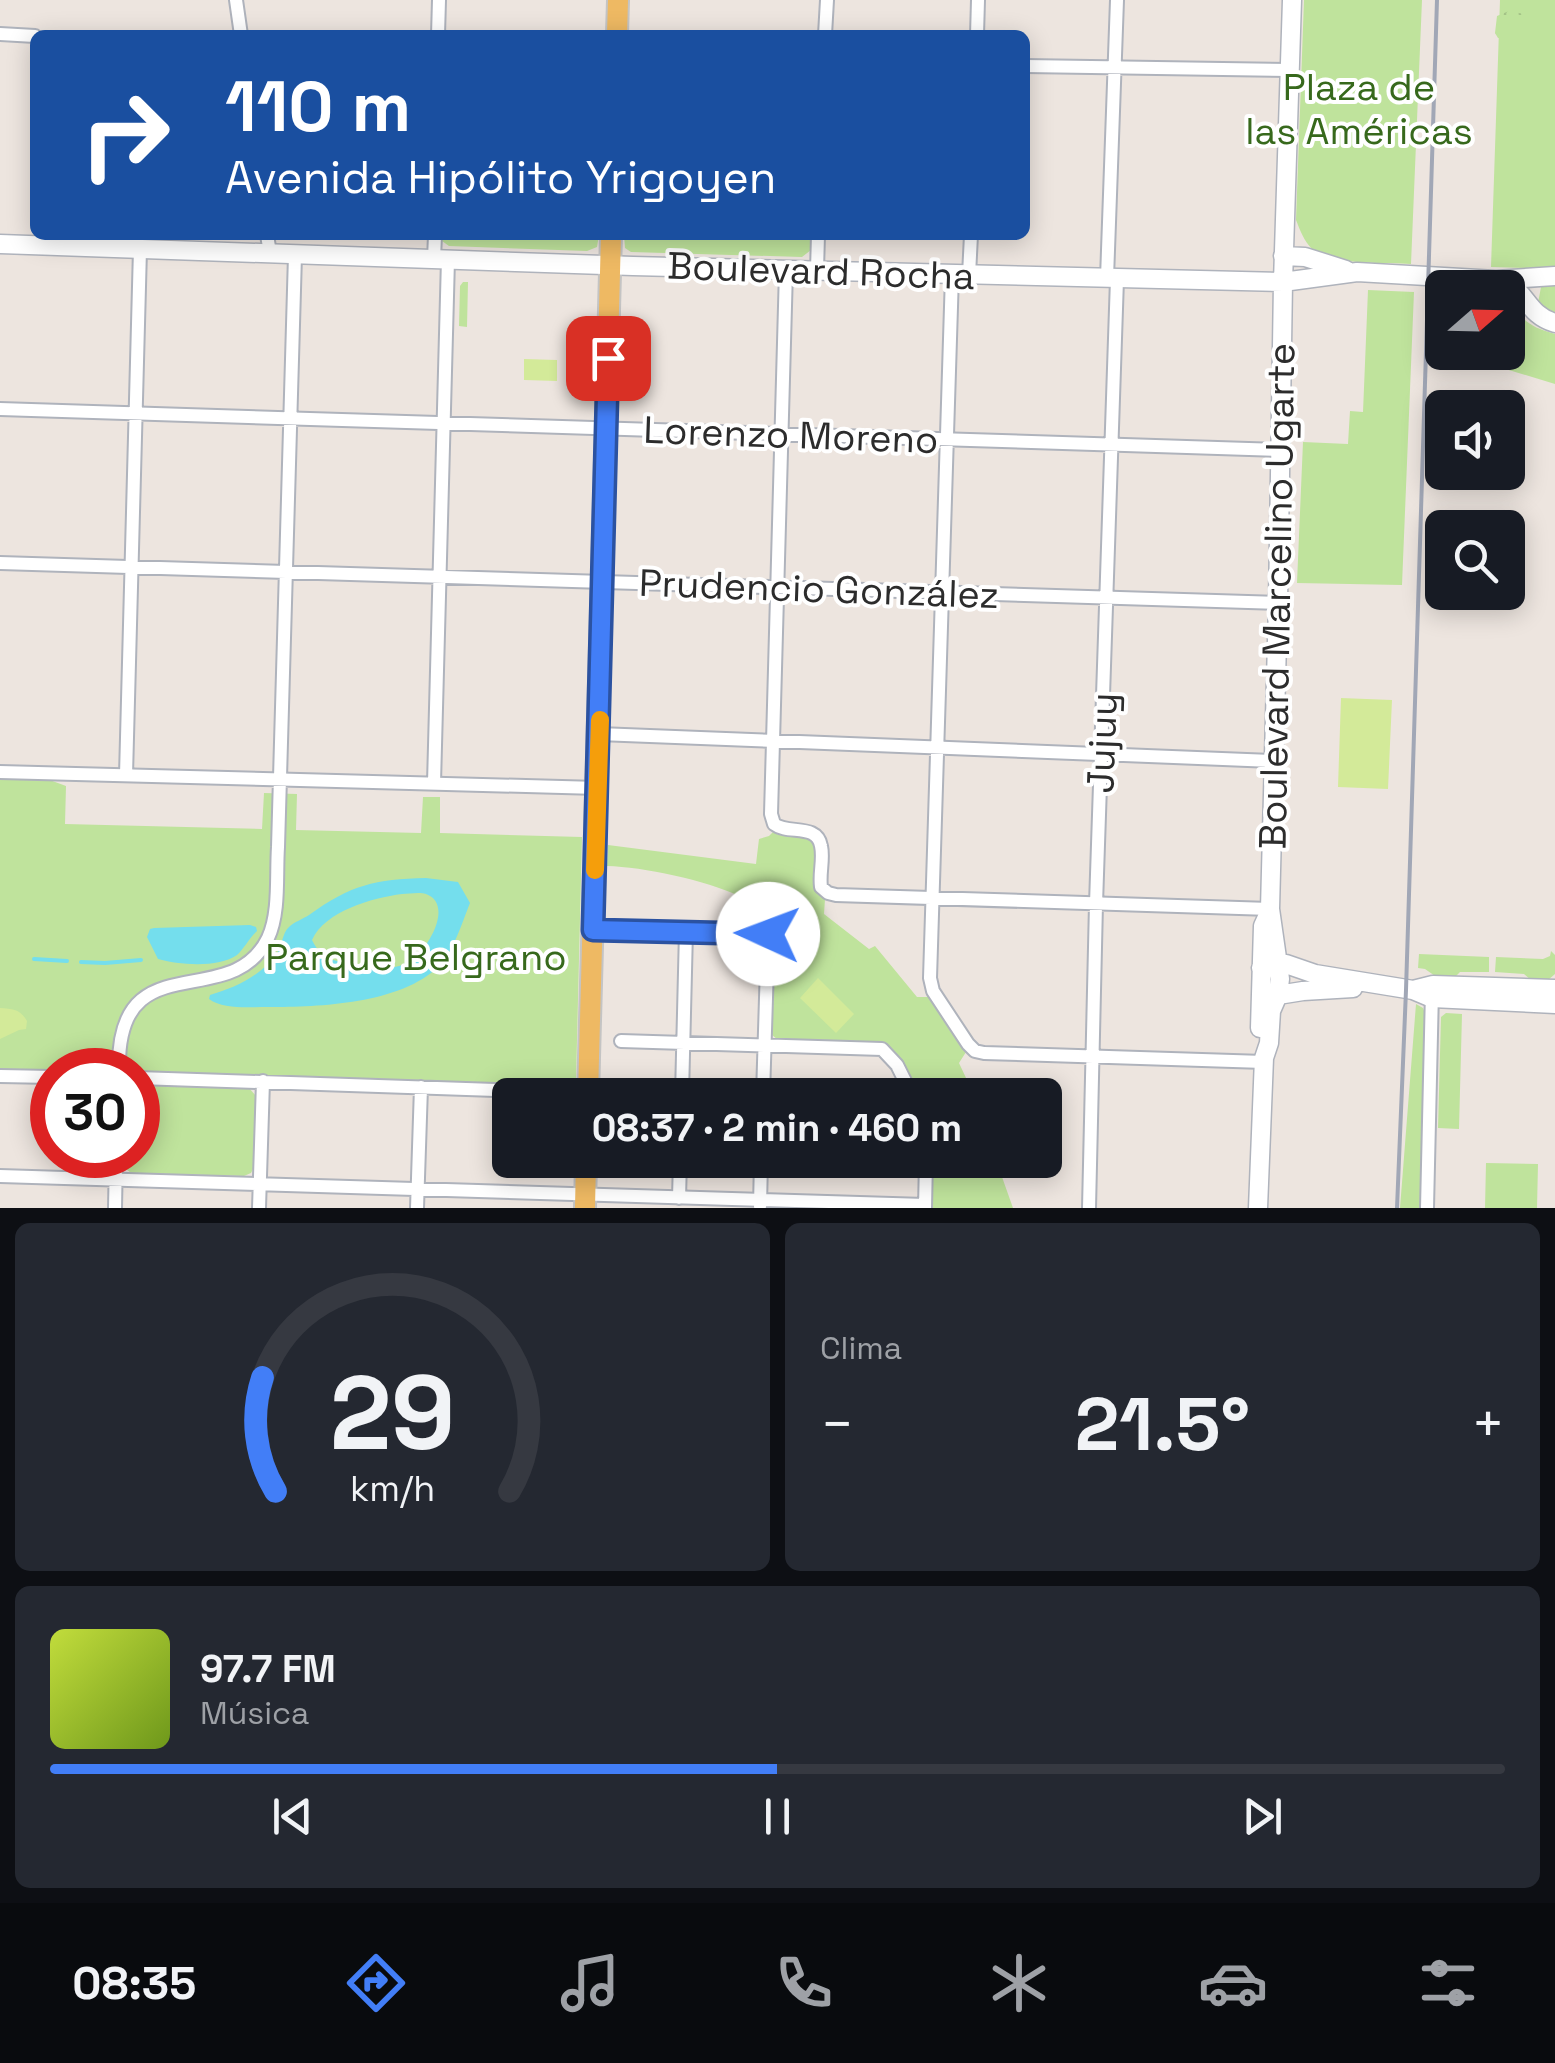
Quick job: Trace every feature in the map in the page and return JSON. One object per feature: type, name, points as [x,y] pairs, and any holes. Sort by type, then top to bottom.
[{"type":"main road","points":[[616,30],[618,0]]},
{"type":"main road","name":"Boulevard Marcelino Ugarte","points":[[1258,1208],[1264,1060],[1260,1043],[1275,950],[1270,909],[1282,282],[1292,0]]},
{"type":"main road","points":[[588,1078],[611,240]]},
{"type":"main road","name":"Boulevard Rocha","points":[[0,244],[140,249],[268,244],[295,254],[1282,282],[1356,272]]},
{"type":"main road","points":[[1284,256],[1305,257],[1356,272],[1425,276]]},
{"type":"main road","points":[[1525,278],[1555,276]]},
{"type":"main road","points":[[1525,299],[1538,316],[1555,323]]},
{"type":"main road","points":[[1270,966],[1286,964],[1315,974],[1380,986],[1555,1004]]},
{"type":"main road","points":[[1269,992],[1380,986]]},
{"type":"main road","points":[[1432,992],[1555,989]]},
{"type":"street","points":[[236,0],[240,30]]},
{"type":"street","points":[[438,30],[439,0]]},
{"type":"street","points":[[825,30],[827,0]]},
{"type":"street","points":[[976,30],[978,0]]},
{"type":"street","name":"Jujuy","points":[[1089,1208],[1112,445],[1117,0]]},
{"type":"street","points":[[0,34],[30,36]]},
{"type":"street","points":[[1030,66],[1290,70]]},
{"type":"street","points":[[434,783],[444,422],[441,259],[436,240]]},
{"type":"street","points":[[817,270],[818,240]]},
{"type":"street","points":[[969,240],[961,275],[947,440],[931,987],[974,1051],[1264,1060]]},
{"type":"street","points":[[126,775],[140,249]]},
{"type":"street","points":[[120,1048],[126,1022],[148,994],[172,984],[234,972],[254,959],[272,930],[276,902],[295,254]]},
{"type":"street","points":[[786,270],[771,814],[774,824],[785,830],[806,830],[816,835],[821,844],[820,878],[824,891],[836,896],[1270,909]]},
{"type":"street","name":"Lorenzo Moreno","points":[[0,409],[1281,450]]},
{"type":"street","name":"Prudencio González","points":[[0,563],[1278,603]]},
{"type":"street","points":[[599,734],[1274,761]]},
{"type":"street","points":[[0,772],[598,788]]},
{"type":"street","points":[[593,930],[768,934],[763,1078]]},
{"type":"street","points":[[682,1078],[686,931]]},
{"type":"street","points":[[1427,1208],[1432,992]]},
{"type":"street","points":[[621,1041],[882,1049],[904,1078]]},
{"type":"street","points":[[0,1076],[30,1077]]},
{"type":"street","points":[[160,1079],[492,1090]]},
{"type":"street","points":[[259,1208],[263,1081]]},
{"type":"street","points":[[417,1208],[421,1087]]},
{"type":"street","points":[[0,1176],[418,1189],[585,1201],[680,1198],[760,1204],[925,1206],[926,1178]]},
{"type":"street","points":[[680,1178],[680,1198]]},
{"type":"street","points":[[760,1204],[761,1178]]},
{"type":"street","points":[[115,1208],[116,1179]]},
{"type":"green space","name":"Plaza de las Américas","points":[[1304,0],[1422,0],[1411,264],[1332,258],[1312,249],[1299,228],[1296,220]]},
{"type":"green space","points":[[1500,0],[1555,0],[1555,269],[1491,267]]},
{"type":"green space","points":[[1509,11],[1529,18],[1528,23],[1515,28],[1533,43],[1522,46],[1498,38],[1497,16]]},
{"type":"green space","points":[[598,240],[597,247],[587,251],[449,246],[442,241]]},
{"type":"green space","points":[[624,240],[812,240],[811,250],[802,257],[631,252],[625,248]]},
{"type":"green space","points":[[1555,281],[1555,316],[1538,303],[1541,287]]},
{"type":"green space","points":[[463,282],[468,282],[467,327],[459,326]]},
{"type":"green space","points":[[1368,290],[1414,292],[1402,585],[1297,583],[1303,442],[1348,444],[1350,411],[1363,412]]},
{"type":"green space","points":[[1525,320],[1555,334],[1555,384],[1509,370],[1525,370]]},
{"type":"green space","points":[[524,359],[557,360],[557,381],[524,380]]},
{"type":"green space","points":[[1341,698],[1392,700],[1388,789],[1338,787]]},
{"type":"green space","name":"Parque Belgrano","points":[[0,777],[47,779],[66,786],[65,824],[262,829],[264,793],[297,794],[296,830],[421,833],[423,797],[440,797],[440,833],[582,837],[576,1078],[492,1078],[492,1084],[160,1073],[160,1048],[30,1048],[30,1070],[0,1070]]},
{"type":"green space","points":[[773,832],[814,841],[814,879],[825,899],[824,914],[869,949],[875,946],[917,997],[929,997],[966,1052],[959,1063],[966,1078],[909,1078],[899,1059],[882,1044],[777,1039],[771,1029],[773,916],[710,885],[607,866],[608,845],[756,864],[759,839]]},
{"type":"green space","points":[[1551,951],[1555,955],[1555,974],[1548,980],[1495,972],[1496,957],[1543,959]]},
{"type":"green space","points":[[1419,954],[1489,957],[1489,972],[1460,972],[1453,979],[1438,978],[1418,968]]},
{"type":"green space","points":[[818,978],[854,1014],[836,1033],[800,998]]},
{"type":"green space","points":[[1416,1004],[1425,1013],[1420,1208],[1400,1208]]},
{"type":"green space","points":[[0,1008],[22,1014],[27,1021],[26,1029],[0,1039]]},
{"type":"green space","points":[[1446,1013],[1462,1014],[1459,1129],[1438,1128],[1441,1017]]},
{"type":"green space","points":[[160,1086],[249,1088],[256,1096],[254,1167],[244,1176],[160,1174]]},
{"type":"green space","points":[[1486,1163],[1538,1164],[1537,1208],[1485,1208]]},
{"type":"green space","points":[[932,1178],[1002,1178],[1013,1208],[932,1208]]},
{"type":"water","points":[[408,879],[458,882],[470,903],[449,952],[423,979],[382,996],[335,1004],[238,1007],[209,999],[210,995],[255,975],[276,955],[289,927],[324,905],[351,890]],"holes":[[[426,894],[438,908],[434,930],[413,959],[378,968],[332,960],[319,952],[312,940],[327,921],[364,903],[390,896]]]},
{"type":"water","points":[[250,925],[257,931],[237,955],[210,964],[158,959],[147,937],[154,928]]},
{"type":"waterway","points":[[34,959],[67,961]]},
{"type":"waterway","points":[[81,962],[141,960]]},
{"type":"railway","points":[[1397,1208],[1437,0]]},
{"type":"slow traffic","points":[[595,870],[600,720]]},
{"type":"route","points":[[608,358],[593,930],[768,934]]}]
